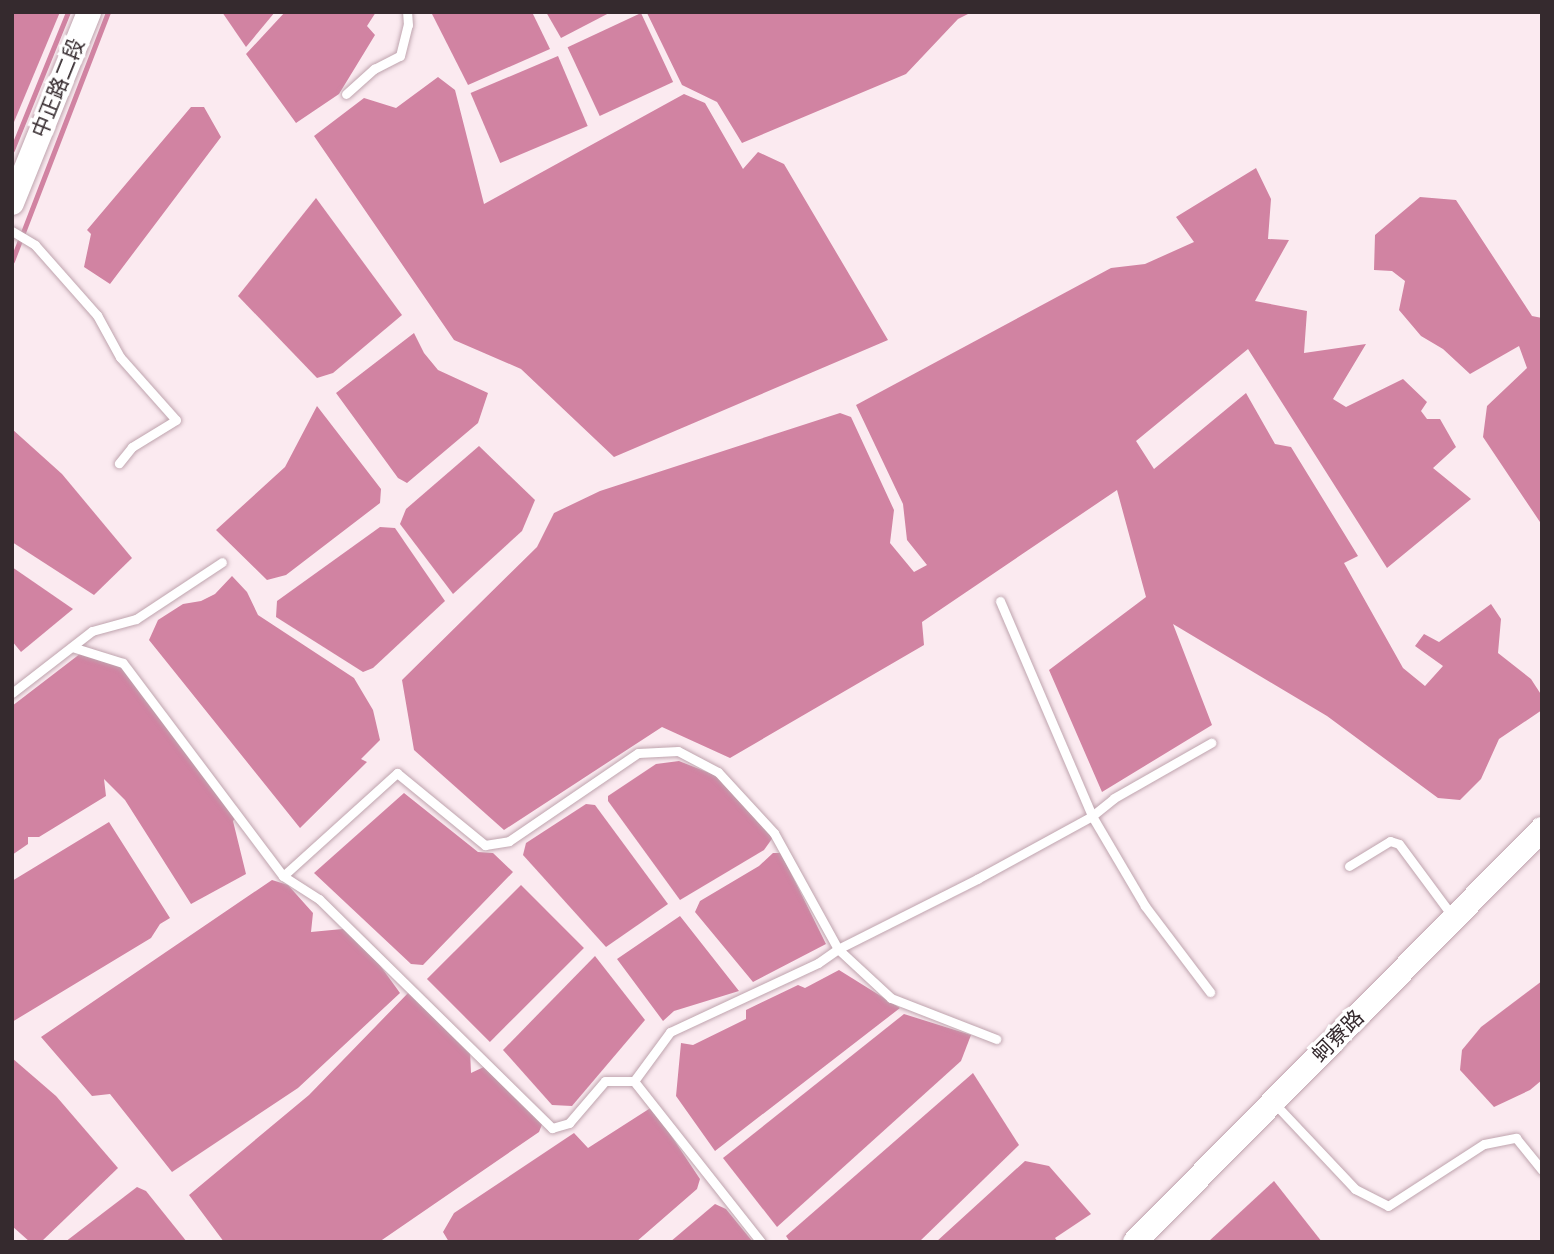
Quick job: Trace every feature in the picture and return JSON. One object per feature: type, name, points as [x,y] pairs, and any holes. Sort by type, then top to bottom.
[{"type":"street","name":"中正路二段","points":[[12,203],[89,12]]},
{"type":"street","name":"蚵寮路","points":[[1135,1242],[1542,829]]},
{"type":"lane","points":[[346,94],[374,69],[400,55],[408,25],[407,12]]},
{"type":"lane","points":[[12,231],[36,245],[97,315],[120,357],[176,420],[132,447],[119,463]]},
{"type":"lane","points":[[12,693],[92,631],[136,618],[222,562]]},
{"type":"lane","points":[[1000,601],[1092,816],[1145,906],[1210,992]]},
{"type":"lane","points":[[72,647],[123,663],[284,876],[319,899],[552,1129],[569,1123],[605,1081],[634,1081]]},
{"type":"lane","points":[[634,1081],[670,1032],[818,963],[838,949],[977,879],[1092,816],[1114,797],[1211,743]]},
{"type":"lane","points":[[284,876],[397,774],[485,845],[509,841],[638,752],[678,751],[718,772],[774,833],[838,949],[891,998],[996,1039]]},
{"type":"lane","points":[[1349,866],[1390,841],[1399,844],[1454,919]]},
{"type":"lane","points":[[634,1081],[761,1242]]},
{"type":"lane","points":[[1273,1102],[1356,1189],[1388,1206],[1484,1143],[1516,1138],[1542,1170]]},
{"type":"shaded area","points":[[12,12],[60,12],[14,122],[12,120]]},
{"type":"shaded area","points":[[222,12],[275,12],[246,47]]},
{"type":"shaded area","points":[[285,12],[376,12],[367,26],[375,35],[339,94],[296,123],[246,54]]},
{"type":"shaded area","points":[[431,12],[532,12],[550,49],[468,85]]},
{"type":"shaded area","points":[[546,12],[611,12],[561,38]]},
{"type":"shaded area","points":[[972,12],[958,19],[906,74],[742,143],[717,102],[682,85],[647,13]]},
{"type":"shaded area","points":[[641,13],[673,82],[600,116],[568,47]]},
{"type":"shaded area","points":[[558,56],[588,126],[500,163],[471,93]]},
{"type":"shaded area","points":[[438,77],[455,90],[484,204],[684,94],[705,103],[743,169],[758,152],[784,164],[888,340],[614,457],[521,369],[454,340],[314,136],[364,98],[396,108]]},
{"type":"shaded area","points":[[191,107],[204,107],[221,137],[110,284],[84,267],[91,234],[87,230]]},
{"type":"shaded area","points":[[1256,168],[1271,199],[1268,239],[1289,240],[1255,301],[1307,311],[1304,353],[1366,344],[1333,399],[1346,407],[1403,379],[1427,402],[1421,411],[1427,419],[1440,419],[1456,447],[1433,468],[1471,499],[1387,568],[1248,349],[1136,441],[1154,469],[1246,393],[1275,444],[1291,447],[1358,556],[1344,563],[1403,668],[1425,686],[1443,666],[1415,646],[1424,634],[1439,642],[1491,604],[1501,619],[1498,653],[1531,679],[1542,696],[1542,710],[1499,739],[1481,779],[1460,800],[1438,798],[1327,716],[1173,624],[1212,725],[1102,792],[1049,670],[1146,597],[1117,490],[922,622],[924,645],[730,758],[662,727],[504,830],[414,750],[402,680],[537,547],[554,513],[600,491],[840,413],[851,417],[894,510],[890,543],[914,572],[927,565],[907,540],[903,504],[856,405],[1111,268],[1145,264],[1194,242],[1176,217]]},
{"type":"shaded area","points":[[1420,197],[1456,200],[1532,316],[1542,318],[1542,525],[1483,437],[1487,406],[1527,368],[1519,346],[1470,374],[1443,349],[1421,336],[1399,310],[1405,281],[1392,271],[1374,270],[1375,235]]},
{"type":"shaded area","points":[[316,198],[402,315],[333,373],[317,378],[238,296]]},
{"type":"shaded area","points":[[414,333],[424,353],[438,370],[488,393],[478,423],[407,483],[398,478],[336,393]]},
{"type":"shaded area","points":[[317,406],[381,489],[380,503],[286,575],[267,580],[216,530],[285,467]]},
{"type":"shaded area","points":[[12,429],[62,474],[132,558],[94,595],[12,542]]},
{"type":"shaded area","points":[[479,446],[535,500],[522,531],[453,594],[400,524],[406,509]]},
{"type":"shaded area","points":[[380,527],[395,528],[445,601],[373,668],[363,672],[276,617],[277,601]]},
{"type":"shaded area","points":[[12,567],[73,609],[21,652],[12,641]]},
{"type":"shaded area","points":[[232,576],[247,592],[258,615],[354,678],[373,710],[380,740],[361,759],[367,762],[300,828],[149,640],[158,620],[183,604],[201,601],[215,594]]},
{"type":"shaded area","points":[[85,650],[122,662],[240,813],[233,821],[246,874],[191,904],[125,800],[104,779],[106,796],[39,837],[28,837],[28,844],[12,855],[12,706]]},
{"type":"shaded area","points":[[679,761],[717,776],[774,836],[764,850],[680,900],[608,801],[608,796],[656,764]]},
{"type":"shaded area","points":[[404,793],[478,852],[493,853],[513,872],[423,965],[411,964],[314,873]]},
{"type":"shaded area","points":[[586,804],[595,805],[668,904],[606,947],[523,855],[526,843]]},
{"type":"shaded area","points":[[109,822],[170,918],[160,924],[151,938],[12,1022],[12,881]]},
{"type":"shaded area","points":[[773,853],[781,853],[826,944],[753,982],[695,912],[700,901],[759,866]]},
{"type":"shaded area","points":[[272,880],[288,885],[313,913],[311,932],[353,928],[400,993],[298,1088],[172,1172],[110,1094],[92,1096],[41,1037]]},
{"type":"shaded area","points":[[521,885],[584,948],[490,1042],[427,979]]},
{"type":"shaded area","points":[[680,916],[739,991],[674,1011],[663,1021],[617,959]]},
{"type":"shaded area","points":[[595,956],[645,1020],[572,1106],[552,1105],[503,1050]]},
{"type":"shaded area","points":[[839,970],[900,1008],[715,1151],[676,1096],[681,1043],[693,1045],[746,1019],[746,1010],[798,985],[805,988]]},
{"type":"shaded area","points":[[1542,981],[1542,1080],[1530,1090],[1494,1107],[1460,1070],[1462,1050],[1481,1027]]},
{"type":"shaded area","points":[[410,991],[470,1050],[471,1073],[488,1065],[543,1122],[539,1132],[379,1242],[224,1242],[189,1195],[309,1095]]},
{"type":"shaded area","points":[[904,1014],[971,1035],[961,1061],[777,1227],[723,1158]]},
{"type":"shaded area","points":[[12,1058],[56,1096],[118,1168],[41,1242],[30,1242],[12,1226]]},
{"type":"shaded area","points":[[973,1073],[1019,1145],[919,1242],[790,1242],[786,1236]]},
{"type":"shaded area","points":[[652,1107],[700,1179],[697,1189],[636,1242],[449,1242],[443,1232],[454,1213],[574,1133],[588,1148]]},
{"type":"shaded area","points":[[1025,1161],[1049,1166],[1091,1214],[1055,1238],[1058,1242],[936,1242]]},
{"type":"shaded area","points":[[1274,1181],[1322,1242],[1208,1242]]},
{"type":"shaded area","points":[[137,1187],[146,1191],[187,1242],[65,1242]]},
{"type":"shaded area","points":[[715,1204],[726,1209],[753,1242],[670,1242]]},
{"type":"waterway","points":[[12,150],[68,12]]},
{"type":"waterway","points":[[12,261],[108,12]]}]
